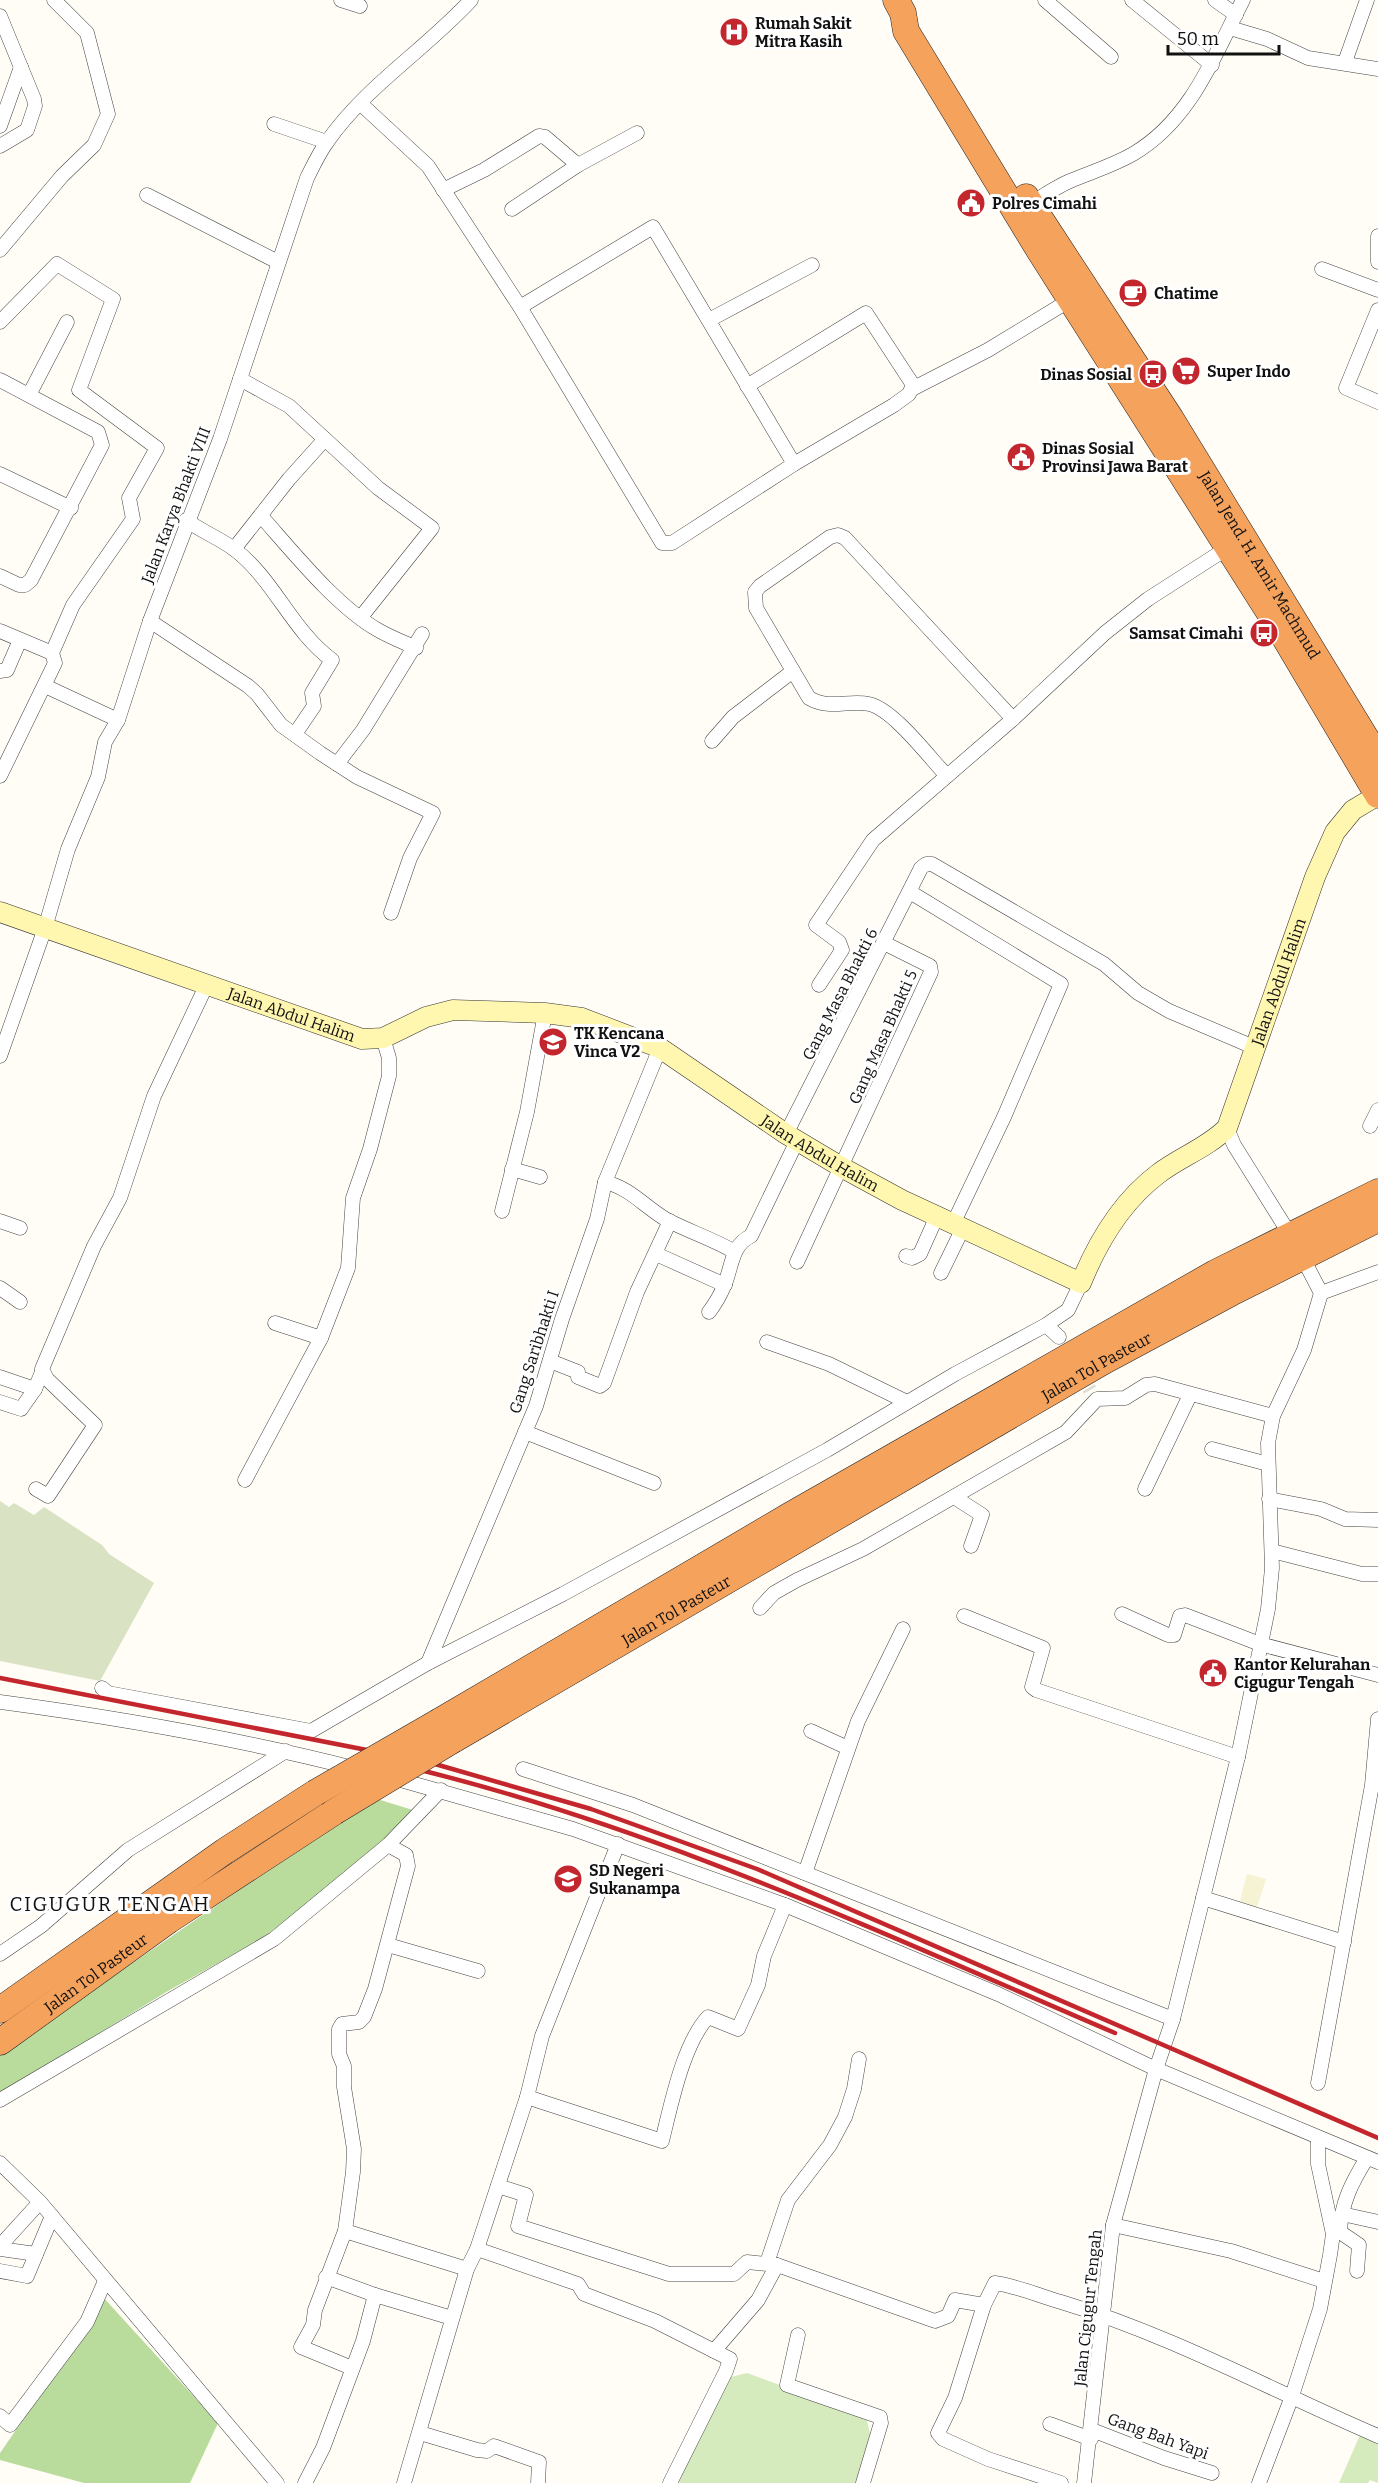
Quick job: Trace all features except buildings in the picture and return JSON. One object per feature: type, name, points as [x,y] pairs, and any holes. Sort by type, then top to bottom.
[{"type":"highway","name":"Jalan Jend. H. Amir Machmud","points":[[899,7],[918,24],[1030,204],[1079,295],[1378,795]]},
{"type":"highway","name":"Jalan Jend. H. Amir Machmud","points":[[899,7],[906,31],[1079,295],[1281,596],[1378,758]]},
{"type":"highway","name":"Jalan Tol Pasteur","points":[[0,2010],[225,1851],[315,1793],[447,1730],[907,1462],[1215,1273],[1378,1192]]},
{"type":"highway","name":"Jalan Tol Pasteur","points":[[907,1462],[1378,1219]]},
{"type":"highway","name":"Jalan Tol Pasteur","points":[[0,2042],[169,1920],[334,1812],[447,1730]]},
{"type":"street","points":[[0,249],[62,177],[90,150],[106,123],[108,114],[87,33],[54,0]]},
{"type":"street","points":[[342,0],[360,6]]},
{"type":"street","name":"Jalan Karya Bhakti VIII","points":[[0,1056],[45,928],[68,849],[98,777],[105,742],[118,720],[186,520],[240,379],[307,178],[327,142],[361,104],[471,0]]},
{"type":"street","points":[[1045,0],[1111,57]]},
{"type":"street","points":[[1132,0],[1212,65]]},
{"type":"street","points":[[1215,0],[1233,21],[1308,58],[1378,69]]},
{"type":"street","points":[[1030,204],[1060,186],[1100,171],[1135,153],[1185,108],[1212,65],[1243,0]]},
{"type":"street","points":[[1345,62],[1366,0]]},
{"type":"street","points":[[0,16],[35,106],[27,130],[0,146]]},
{"type":"street","points":[[0,126],[21,67]]},
{"type":"street","points":[[361,104],[428,166],[520,307],[662,543],[672,543],[794,464],[894,405],[912,389],[988,350],[1079,295]]},
{"type":"street","points":[[274,124],[327,142]]},
{"type":"street","points":[[512,209],[578,165],[636,133]]},
{"type":"street","points":[[443,190],[484,170],[539,136],[545,137],[578,165]]},
{"type":"street","points":[[147,195],[278,262]]},
{"type":"street","points":[[520,307],[653,227],[794,464]]},
{"type":"street","points":[[1378,236],[1378,262]]},
{"type":"street","points":[[0,322],[57,264],[113,299],[80,390],[157,448],[129,498],[133,519],[73,605],[52,653],[55,663],[0,776]]},
{"type":"street","points":[[709,320],[812,265]]},
{"type":"street","points":[[1322,269],[1378,290]]},
{"type":"street","points":[[1378,310],[1346,388],[1378,402]]},
{"type":"street","points":[[747,386],[866,313],[909,376],[912,389]]},
{"type":"street","points":[[29,395],[67,322]]},
{"type":"street","points":[[240,379],[289,406],[378,488],[432,528],[361,617]]},
{"type":"street","points":[[0,380],[98,432],[102,445],[71,508],[31,580],[25,585],[19,585],[0,576]]},
{"type":"street","points":[[234,549],[325,439]]},
{"type":"street","points":[[0,474],[71,508]]},
{"type":"street","points":[[261,516],[325,585],[361,617],[376,629],[416,648]]},
{"type":"street","points":[[186,520],[234,549],[278,597],[316,648],[332,660],[312,693],[314,706],[295,734]]},
{"type":"street","points":[[947,776],[885,710],[862,703],[818,704],[810,698],[756,608],[755,592],[777,573],[830,537],[838,535],[845,538],[1013,719]]},
{"type":"street","points":[[819,985],[842,950],[839,942],[816,925],[873,840],[1013,719],[1105,633],[1148,599],[1229,547]]},
{"type":"street","points":[[150,621],[248,686],[281,725],[337,764],[433,813],[410,858],[391,913]]},
{"type":"street","points":[[0,631],[52,653]]},
{"type":"street","points":[[337,764],[357,738],[416,648],[422,634]]},
{"type":"street","points":[[0,671],[7,670],[20,640]]},
{"type":"street","points":[[712,741],[733,717],[793,671]]},
{"type":"street","points":[[45,686],[118,720]]},
{"type":"street","name":"Jalan Abdul Halim","points":[[1227,1128],[1315,878],[1335,832],[1353,810],[1378,795]]},
{"type":"street","name":"Gang Masa Bhakti 6","points":[[735,1252],[743,1239],[751,1236],[791,1137],[921,868],[932,864],[1104,963],[1138,993],[1169,1011],[1256,1048]]},
{"type":"street","points":[[910,892],[1061,984],[1004,1117],[951,1222],[941,1273]]},
{"type":"street","name":"Jalan Abdul Halim","points":[[0,912],[362,1039],[383,1038],[439,1012],[545,1013],[582,1018],[660,1048],[791,1137],[843,1168],[1067,1279],[1081,1283]]},
{"type":"street","name":"Gang Masa Bhakti 5","points":[[843,1168],[931,972],[930,966],[884,943]]},
{"type":"street","points":[[0,1402],[21,1409],[35,1389],[94,1246],[120,1198],[154,1096],[207,984]]},
{"type":"street","points":[[502,1211],[527,1112],[545,1013]]},
{"type":"street","points":[[245,1480],[321,1338],[348,1268],[353,1198],[370,1149],[389,1076],[389,1058],[383,1038]]},
{"type":"street","name":"Gang Saribhakti I","points":[[428,1663],[525,1432],[597,1220],[605,1182],[660,1048]]},
{"type":"street","points":[[1370,1126],[1378,1110]]},
{"type":"street","points":[[102,1688],[108,1693],[311,1731],[428,1663],[563,1594],[827,1450],[907,1402],[1046,1325],[1068,1310],[1102,1239],[1134,1196],[1158,1173],[1216,1139],[1227,1128],[1234,1145],[1284,1225]]},
{"type":"street","points":[[797,1262],[843,1168]]},
{"type":"street","points":[[512,1169],[540,1177]]},
{"type":"street","points":[[605,1182],[630,1191],[642,1205],[670,1221],[714,1239],[735,1252],[725,1285],[709,1312]]},
{"type":"street","points":[[0,1221],[20,1228]]},
{"type":"street","points":[[550,1361],[578,1372],[578,1377],[594,1384],[600,1386],[604,1383],[637,1292],[670,1221]]},
{"type":"street","points":[[906,1256],[912,1258],[920,1254],[951,1222]]},
{"type":"street","points":[[656,1254],[725,1285]]},
{"type":"street","points":[[1308,1268],[1321,1293],[1378,1272]]},
{"type":"street","points":[[0,1288],[20,1302]]},
{"type":"street","name":"Jalan Cigugur Tengah","points":[[1084,2483],[1092,2434],[1104,2315],[1105,2279],[1113,2225],[1156,2069],[1173,2019],[1238,1757],[1268,1609],[1272,1551],[1268,1464],[1273,1416],[1304,1350],[1321,1293]]},
{"type":"street","points":[[275,1323],[321,1338]]},
{"type":"street","points":[[1046,1325],[1059,1337]]},
{"type":"street","points":[[767,1342],[829,1364],[907,1402]]},
{"type":"street","points":[[36,1489],[48,1496],[95,1425],[46,1379],[42,1372]]},
{"type":"street","points":[[0,1377],[35,1389]]},
{"type":"street","points":[[760,1608],[774,1593],[863,1550],[1066,1432],[1093,1395],[1125,1398],[1146,1385],[1155,1384],[1273,1416]]},
{"type":"street","points":[[1145,1489],[1190,1395]]},
{"type":"street","points":[[525,1432],[654,1483]]},
{"type":"street","points":[[1212,1449],[1268,1464]]},
{"type":"street","points":[[954,1497],[982,1515],[971,1546]]},
{"type":"street","points":[[1269,1499],[1321,1509],[1352,1520],[1378,1520]]},
{"type":"street","points":[[1272,1551],[1307,1558],[1362,1574],[1378,1574]]},
{"type":"street","points":[[1122,1614],[1167,1635],[1174,1635],[1180,1616],[1185,1615],[1260,1644],[1378,1675]]},
{"type":"street","points":[[964,1616],[1043,1648],[1032,1680],[1032,1687],[1036,1690],[1238,1757]]},
{"type":"street","points":[[805,1873],[866,1703],[903,1629]]},
{"type":"street","points":[[0,1701],[97,1715],[286,1750],[441,1790],[618,1844],[785,1905],[998,1994],[1156,2069],[1373,2160],[1349,2187],[1342,2214],[1340,2232],[1359,2245],[1358,2271]]},
{"type":"street","points":[[1318,2083],[1372,1785],[1378,1719]]},
{"type":"street","points":[[811,1731],[848,1748]]},
{"type":"street","points":[[0,1954],[41,1926],[128,1850],[286,1750]]},
{"type":"street","points":[[524,1769],[633,1805],[1173,2019]]},
{"type":"street","points":[[0,2100],[274,1939],[388,1845],[441,1790]]},
{"type":"street","points":[[404,2483],[467,2269],[477,2249],[527,2097],[542,2036],[618,1844]]},
{"type":"street","points":[[352,2368],[301,2347],[313,2325],[315,2310],[326,2277],[345,2231],[354,2149],[344,2087],[344,2066],[339,2054],[339,2029],[342,2024],[359,2022],[364,2017],[388,1945],[408,1866],[406,1855],[388,1845]]},
{"type":"street","points":[[1203,1898],[1344,1942]]},
{"type":"street","points":[[527,2097],[662,2140],[693,2042],[708,2017],[738,2029],[758,1985],[764,1956],[785,1905]]},
{"type":"street","points":[[388,1945],[478,1971]]},
{"type":"street","points":[[714,2350],[758,2300],[772,2264],[788,2200],[830,2145],[845,2117],[854,2089],[859,2059]]},
{"type":"street","points":[[1259,2483],[1291,2399],[1320,2309],[1333,2234],[1320,2173],[1318,2138]]},
{"type":"street","points":[[0,2163],[40,2202],[277,2483]]},
{"type":"street","points":[[498,2186],[526,2195],[518,2226],[669,2274],[734,2274],[738,2273],[745,2263],[772,2264],[934,2321],[944,2319],[953,2303],[958,2299],[984,2305]]},
{"type":"street","points":[[0,2247],[40,2202]]},
{"type":"street","points":[[1342,2214],[1378,2222]]},
{"type":"street","points":[[0,2271],[27,2277],[52,2216]]},
{"type":"street","points":[[1113,2225],[1231,2251],[1324,2281]]},
{"type":"street","points":[[345,2231],[467,2269]]},
{"type":"street","points":[[0,2247],[36,2254]]},
{"type":"street","points":[[477,2249],[578,2284],[584,2294],[655,2322],[728,2357],[730,2361],[670,2483]]},
{"type":"street","points":[[326,2277],[375,2295],[452,2318]]},
{"type":"street","points":[[0,2416],[10,2425],[35,2393],[87,2322],[105,2281]]},
{"type":"street","points":[[1060,2483],[988,2459],[939,2436],[938,2429],[955,2398],[984,2305],[997,2283],[1104,2315],[1173,2342],[1291,2399],[1378,2436]]},
{"type":"street","points":[[309,2482],[363,2341],[375,2295]]},
{"type":"street","points":[[798,2335],[787,2385],[880,2417],[881,2423],[863,2483]]},
{"type":"street","name":"Gang Bah Yapi","points":[[1050,2424],[1092,2434],[1212,2473]]},
{"type":"street","points":[[420,2433],[477,2450],[487,2451],[494,2446],[526,2456],[539,2462],[538,2483]]},
{"type":"shaded area","points":[[1247,1874],[1266,1879],[1255,1914],[1238,1909]]},
{"type":"green space","points":[[0,1501],[9,1507],[14,1503],[34,1515],[44,1507],[154,1583],[100,1681],[0,1661]]},
{"type":"green space","points":[[377,1799],[416,1811],[377,1851],[261,1939],[168,1991],[0,2094],[0,2054]]},
{"type":"green space","points":[[102,2296],[218,2423],[190,2483],[84,2483],[0,2460],[0,2453],[90,2323]]},
{"type":"green space","points":[[747,2373],[866,2417],[870,2433],[859,2483],[679,2483],[723,2379]]},
{"type":"green space","points":[[1360,2435],[1378,2440],[1378,2483],[1370,2480],[1368,2483],[1339,2483]]},
{"type":"tunnel","points":[[1078,1370],[1090,1390]]},
{"type":"railway","points":[[0,1678],[428,1762],[591,1809],[757,1869],[1378,2138]]},
{"type":"railway","points":[[391,1763],[485,1787],[577,1815],[669,1847],[849,1918],[1115,2033]]},
{"type":"place","name":"Rumah Sakit Mitra Kasih","points":[[734,32]]},
{"type":"place","name":"Polres Cimahi","points":[[971,203]]},
{"type":"place","name":"Chatime","points":[[1133,293]]},
{"type":"place","name":"Super Indo","points":[[1186,371]]},
{"type":"place","name":"Dinas Sosial","points":[[1153,374]]},
{"type":"place","name":"Dinas Sosial Provinsi Jawa Barat","points":[[1021,457]]},
{"type":"place","name":"Samsat Cimahi","points":[[1264,633]]},
{"type":"place","name":"TK Kencana Vinca V2","points":[[553,1042]]},
{"type":"place","name":"Kantor Kelurahan Cigugur Tengah","points":[[1213,1673]]},
{"type":"place","name":"SD Negeri Sukanampa","points":[[568,1879]]},
{"type":"district","name":"CIGUGUR TENGAH","points":[[110,1904]]}]
